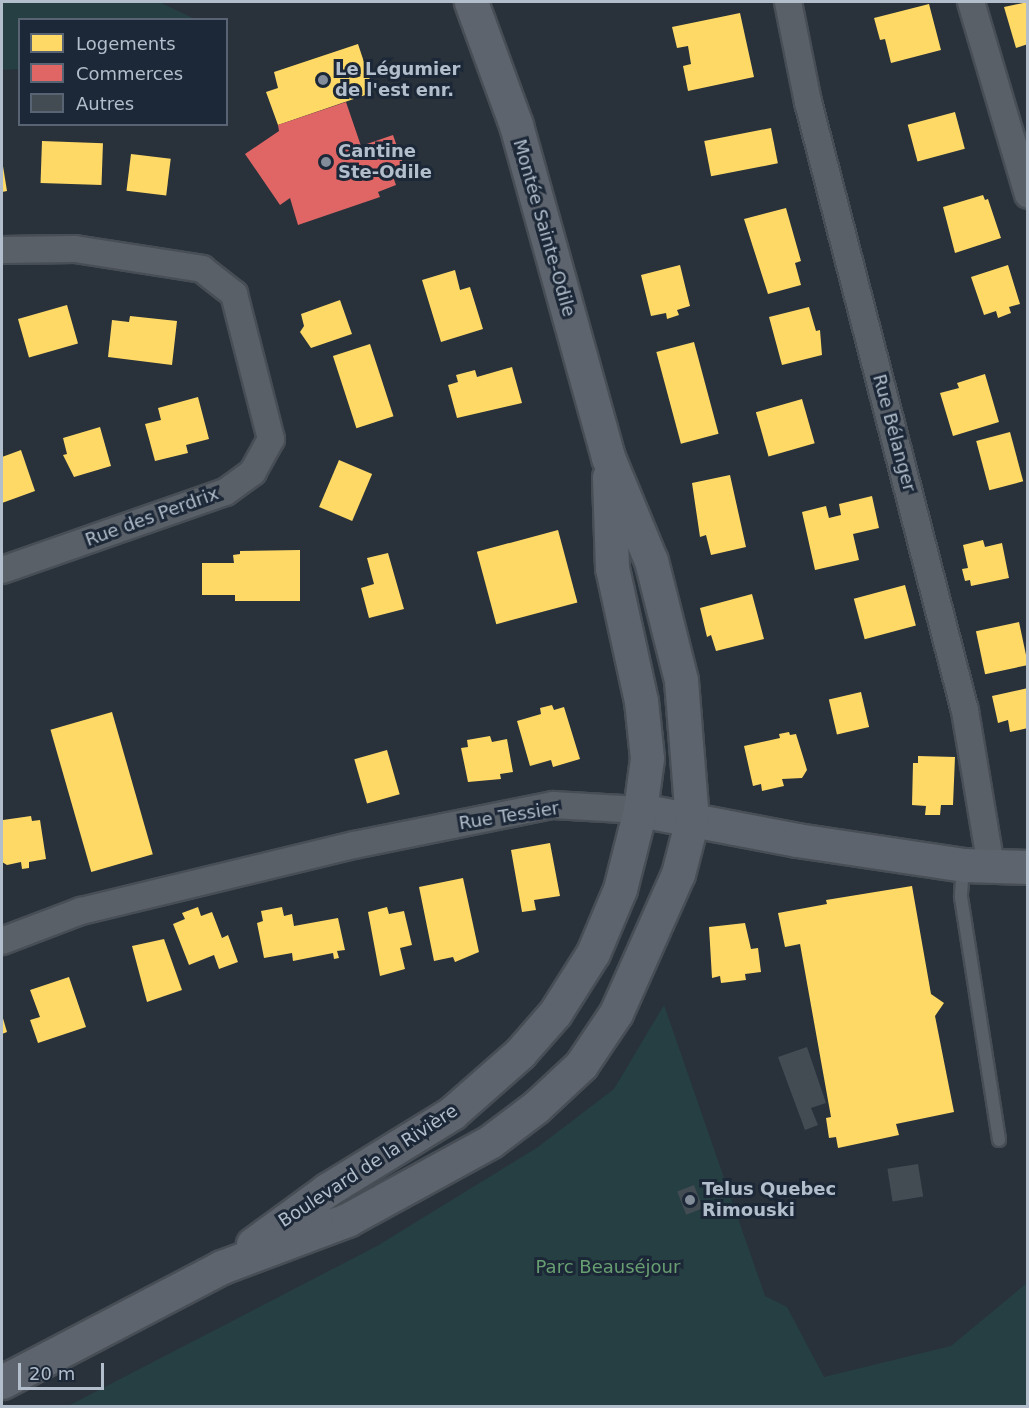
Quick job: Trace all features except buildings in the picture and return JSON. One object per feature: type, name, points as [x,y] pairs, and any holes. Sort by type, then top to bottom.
[{"type":"main road","name":"Montée Sainte-Odile","points":[[471,2],[516,125],[608,457],[651,561],[681,680],[692,820]]},
{"type":"main road","name":"Montée Sainte-Odile","points":[[608,457],[612,568],[641,701],[647,758],[640,810]]},
{"type":"main road","name":"Rue Tessier","points":[[640,810],[977,866],[1028,867]]},
{"type":"main road","name":"Boulevard de la Rivière","points":[[222,1266],[327,1190],[452,1113],[520,1053],[555,1013],[593,952],[620,889],[640,810]]},
{"type":"main road","name":"Boulevard de la Rivière","points":[[2,1382],[222,1266],[347,1220],[491,1141],[543,1100],[581,1065],[616,1013],[678,874],[692,820]]},
{"type":"street","name":"Rue Bélanger","points":[[788,2],[808,102],[965,711],[977,866]]},
{"type":"street","points":[[971,2],[1028,195]]},
{"type":"street","name":"Rue des Perdrix","points":[[2,250],[75,249],[202,269],[234,294],[271,439],[253,472],[225,492],[2,570]]},
{"type":"street","name":"Rue Tessier","points":[[2,941],[81,911],[365,843],[553,805],[640,810]]},
{"type":"lane","points":[[977,866],[961,897],[999,1140]]},
{"type":"green space","points":[[2,2],[159,2],[193,18],[18,18],[18,69],[2,70]]},
{"type":"green space","name":"Parc Beauséjour","points":[[664,1005],[765,1296],[787,1307],[824,1377],[951,1346],[1027,1283],[1027,1406],[68,1406],[377,1246],[538,1147],[614,1089]]},
{"type":"place","name":"Le Légumier de l'est enr.","points":[[323,80]]},
{"type":"place","name":"Cantine Ste-Odile","points":[[326,162]]},
{"type":"place","name":"Telus Quebec Rimouski","points":[[690,1200]]}]
